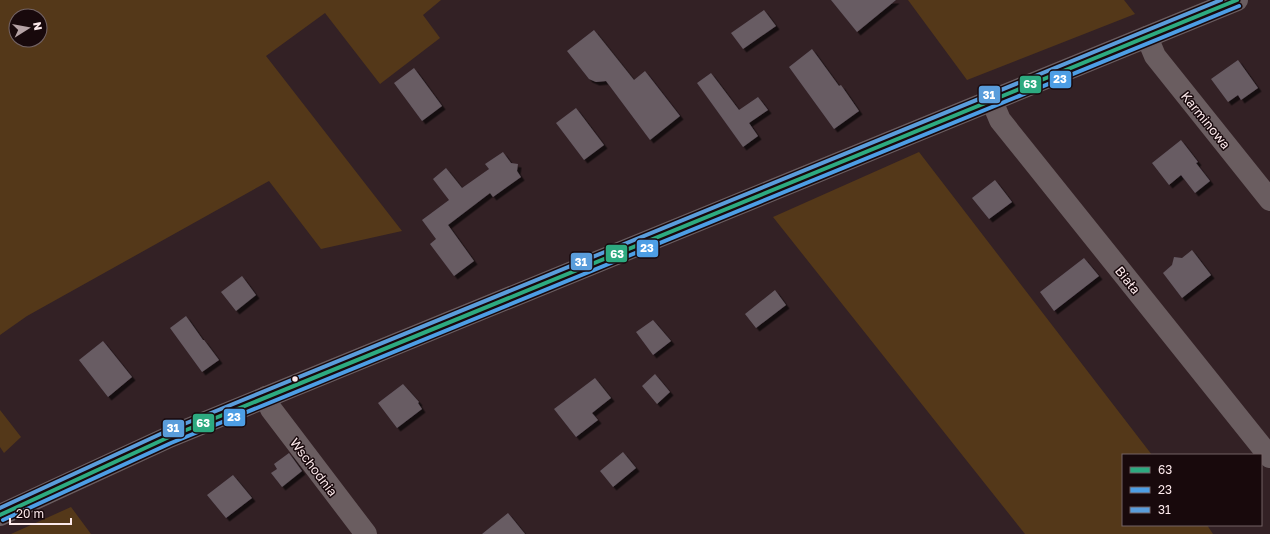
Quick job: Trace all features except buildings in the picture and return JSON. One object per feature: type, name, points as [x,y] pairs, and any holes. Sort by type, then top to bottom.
[{"type":"street","points":[[0,515],[163,440],[266,397],[1237,0]]},
{"type":"street","name":"Karminowa","points":[[1147,37],[1155,56],[1270,200]]},
{"type":"street","name":"Biała","points":[[992,101],[1000,120],[1270,457]]},
{"type":"street","name":"Wschodnia","points":[[266,397],[271,409],[366,534]]},
{"type":"shaded area","points":[[0,0],[441,0],[423,15],[440,38],[380,84],[325,13],[266,56],[402,231],[321,249],[269,181],[27,316],[0,335]]},
{"type":"shaded area","points":[[908,0],[1124,0],[1135,14],[967,80]]},
{"type":"shaded area","points":[[919,152],[1151,454],[1122,454],[1122,526],[1208,526],[1213,534],[1025,534],[773,217]]},
{"type":"shaded area","points":[[0,410],[21,437],[4,453],[0,447]]},
{"type":"shaded area","points":[[71,507],[91,534],[11,534]]},
{"type":"transit line","name":"31","points":[[0,508],[167,431],[1221,0]]},
{"type":"transit line","name":"63","points":[[0,515],[169,437],[1237,0]]},
{"type":"transit line","name":"23","points":[[3,520],[171,443],[1239,6]]}]
